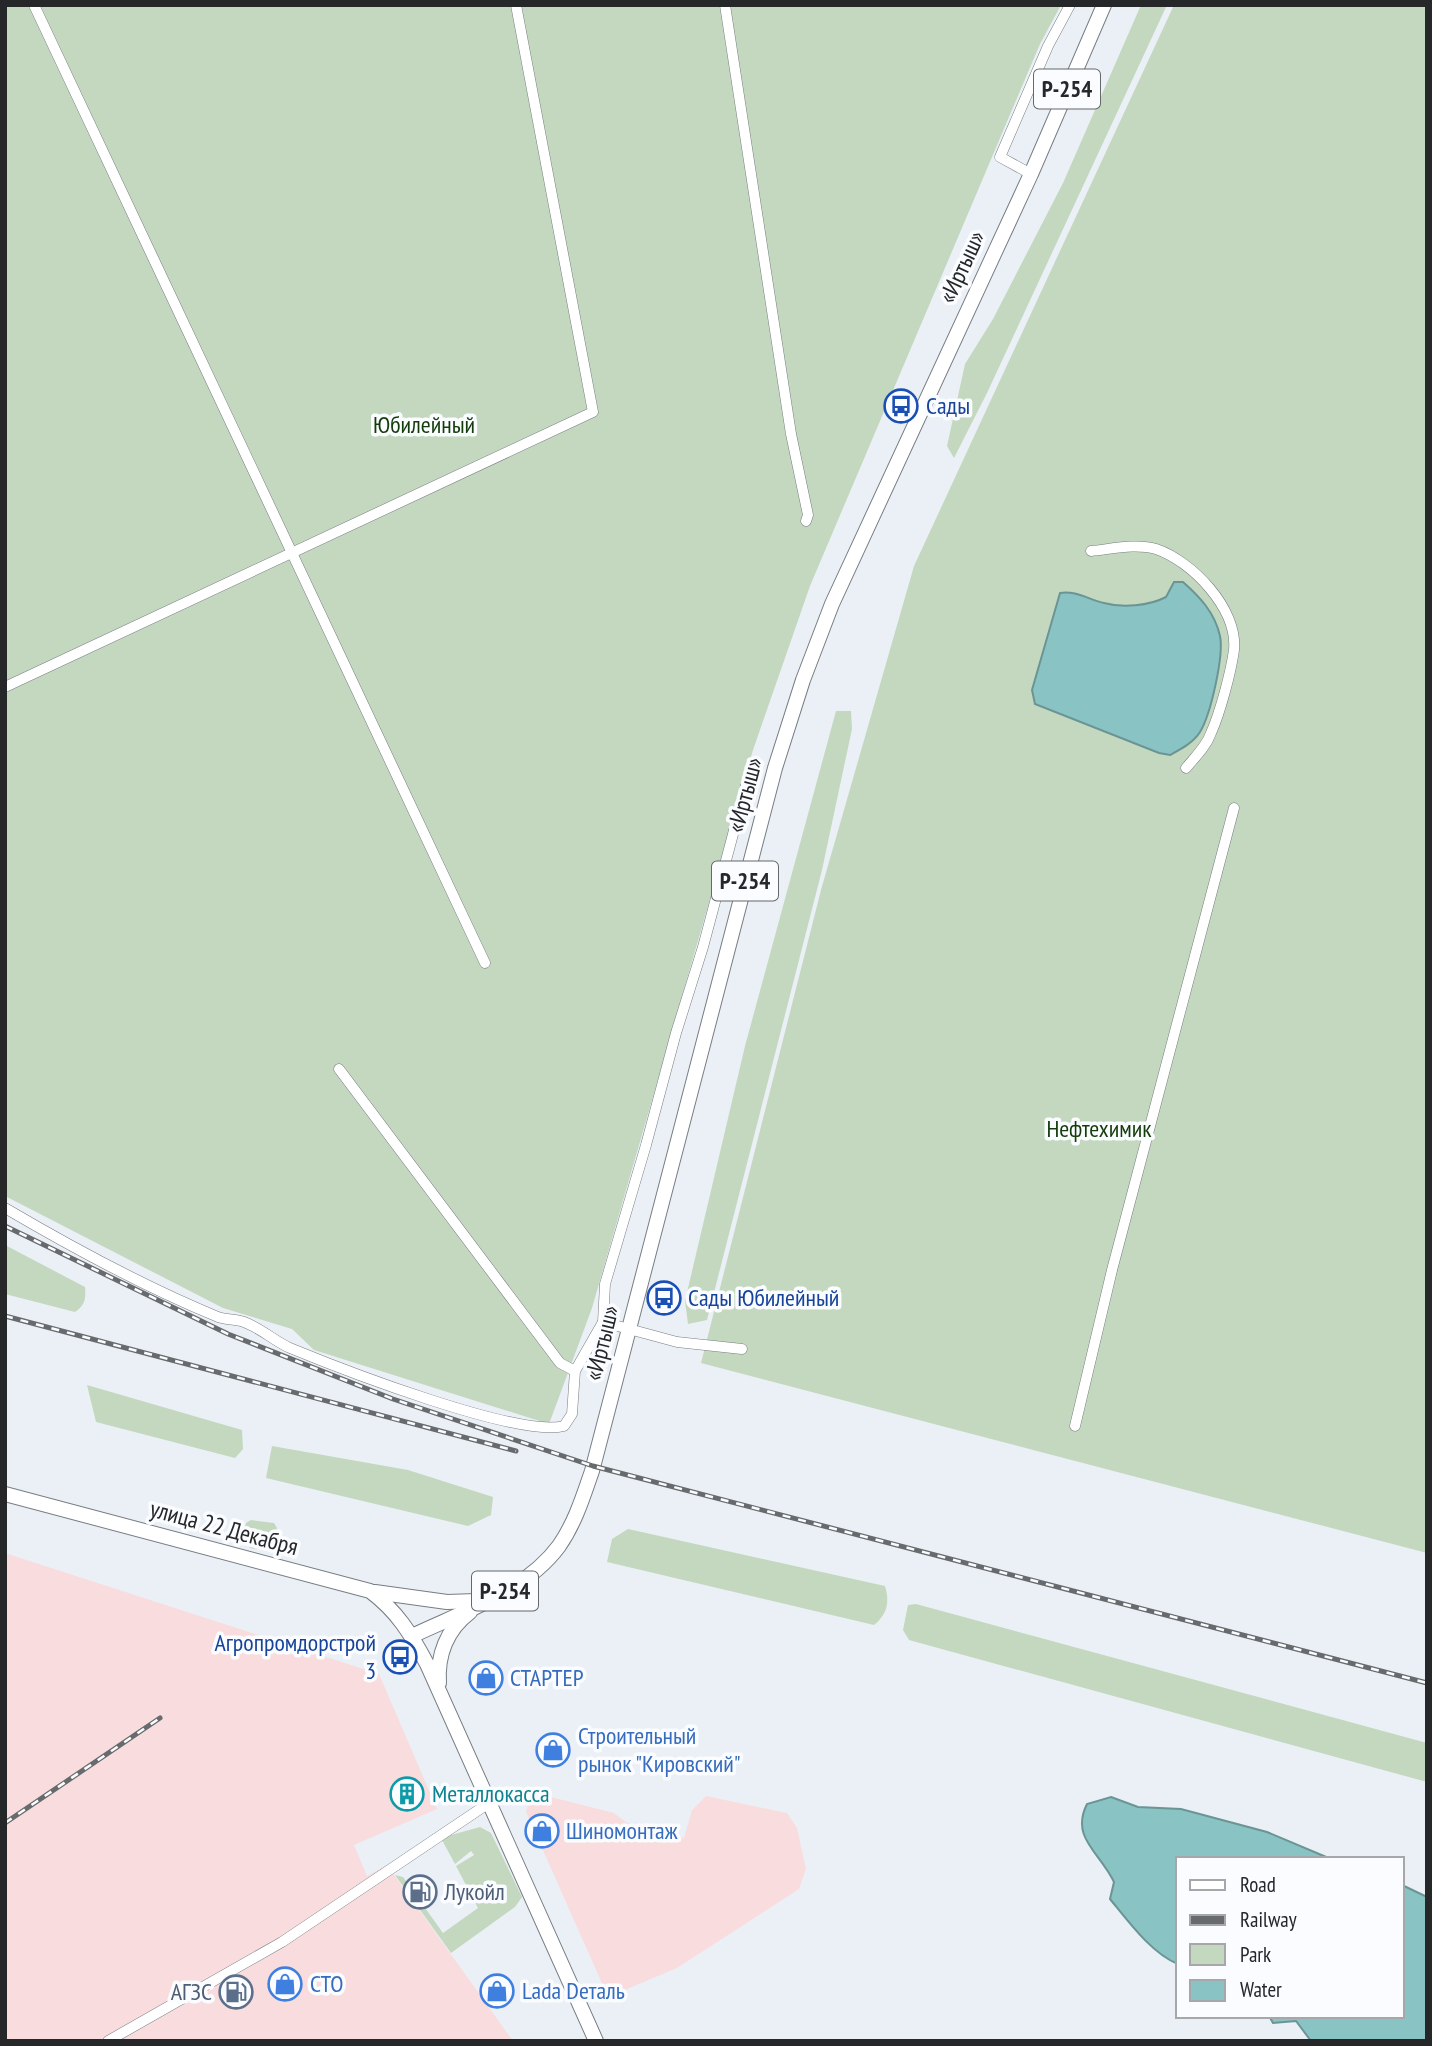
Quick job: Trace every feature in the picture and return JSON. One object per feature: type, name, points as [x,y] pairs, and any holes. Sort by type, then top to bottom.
[{"type":"main road","name":"«Иртыш»","points":[[412,1636],[489,1599],[537,1569],[559,1546],[575,1518],[592,1471],[772,781],[803,680],[832,604],[1031,174],[1104,5]]},
{"type":"main road","name":"улица 22 Декабря","points":[[5,1494],[370,1591],[391,1606],[412,1636],[441,1695],[596,2041]]},
{"type":"main road","points":[[370,1591],[447,1602],[489,1599]]},
{"type":"main road","points":[[441,1695],[438,1667],[443,1647],[464,1617],[489,1599]]},
{"type":"street","points":[[34,5],[485,963]]},
{"type":"street","points":[[5,687],[292,555],[594,410],[568,287],[516,5]]},
{"type":"street","points":[[725,5],[790,434],[808,515],[806,521]]},
{"type":"street","points":[[1031,174],[1000,157],[1048,46],[1070,5]]},
{"type":"street","points":[[1091,551],[1128,546],[1155,549],[1179,561],[1211,587],[1222,608],[1234,648],[1211,734],[1186,768]]},
{"type":"street","points":[[5,1208],[150,1285],[219,1317],[243,1321],[288,1347],[481,1415],[529,1426],[552,1429],[564,1426],[572,1414],[575,1371],[603,1322],[605,1284],[676,1033],[704,947],[749,774]]},
{"type":"street","points":[[1075,1426],[1115,1257],[1234,808]]},
{"type":"street","points":[[339,1069],[544,1343],[560,1363],[575,1371]]},
{"type":"street","points":[[603,1322],[684,1344],[741,1349]]},
{"type":"street","points":[[108,2041],[282,1942],[489,1803]]},
{"type":"shaded area","points":[[5,1553],[379,1674],[437,1809],[354,1845],[367,1876],[387,1865],[513,2041],[5,2041]]},
{"type":"shaded area","points":[[531,1792],[614,1813],[627,1823],[684,1838],[692,1810],[706,1796],[787,1813],[797,1828],[806,1869],[799,1889],[677,1968],[608,1997],[526,1812]]},
{"type":"green space","name":"Юбилейный","points":[[5,5],[1061,5],[1040,44],[810,586],[753,750],[592,1308],[549,1424],[314,1350],[292,1329],[223,1308],[5,1196]]},
{"type":"green space","points":[[1141,5],[1167,5],[987,393],[954,458],[947,446],[965,364],[993,319],[1063,183]]},
{"type":"green space","name":"Нефтехимик","points":[[1174,5],[1427,5],[1427,1553],[701,1363],[821,890],[914,566]]},
{"type":"green space","points":[[836,711],[851,711],[852,729],[822,870],[707,1320],[688,1324],[685,1301],[745,1046]]},
{"type":"green space","points":[[5,1245],[85,1287],[85,1298],[81,1307],[75,1312],[5,1294]]},
{"type":"green space","points":[[87,1385],[242,1430],[243,1449],[235,1458],[96,1422]]},
{"type":"green space","points":[[272,1446],[408,1470],[493,1497],[491,1515],[468,1526],[266,1478]]},
{"type":"green space","points":[[251,1520],[274,1523],[277,1528],[264,1547],[250,1548],[242,1539],[246,1523]]},
{"type":"green space","points":[[628,1529],[885,1586],[886,1608],[874,1625],[607,1562],[612,1539]]},
{"type":"green space","points":[[916,1604],[1427,1743],[1427,1782],[909,1640],[903,1630],[908,1605]]},
{"type":"green space","points":[[480,1827],[491,1833],[522,1897],[515,1907],[451,1953],[395,1875],[403,1877],[443,1933],[478,1908],[456,1866],[474,1855],[471,1851],[455,1864],[442,1840],[444,1837]]},
{"type":"water","points":[[1174,582],[1183,582],[1211,613],[1221,645],[1212,699],[1200,732],[1190,743],[1170,755],[1159,753],[1035,704],[1032,690],[1060,593],[1077,594],[1111,605],[1135,605],[1166,597]]},
{"type":"water","points":[[1111,1797],[1138,1807],[1181,1809],[1267,1832],[1326,1857],[1176,1857],[1176,1963],[1150,1945],[1110,1899],[1114,1882],[1084,1836],[1082,1826],[1087,1804]]},
{"type":"water","points":[[1404,1886],[1427,1897],[1427,2041],[1311,2041],[1296,2021],[1273,2023],[1270,2018],[1404,2018]]},
{"type":"railway","points":[[5,1226],[228,1334],[393,1399],[593,1466],[1427,1683]]},
{"type":"railway","points":[[5,1316],[516,1451]]},
{"type":"railway","points":[[5,1823],[160,1718]]},
{"type":"place","name":"Сады","points":[[901,406]]},
{"type":"place","name":"Сады Юбилейный","points":[[664,1298]]},
{"type":"place","name":"Агропромдорстрой 3","points":[[400,1657]]},
{"type":"place","name":"СТАРТЕР","points":[[486,1678]]},
{"type":"place","name":"Строительный рынок \"Кировский\"","points":[[553,1750]]},
{"type":"place","name":"Металлокасса","points":[[407,1794]]},
{"type":"place","name":"Шиномонтаж","points":[[542,1831]]},
{"type":"place","name":"Лукойл","points":[[420,1892]]},
{"type":"place","name":"СТО","points":[[285,1984]]},
{"type":"place","name":"Lada Dеталь","points":[[497,1991]]},
{"type":"place","name":"АГЗС","points":[[236,1992]]}]
